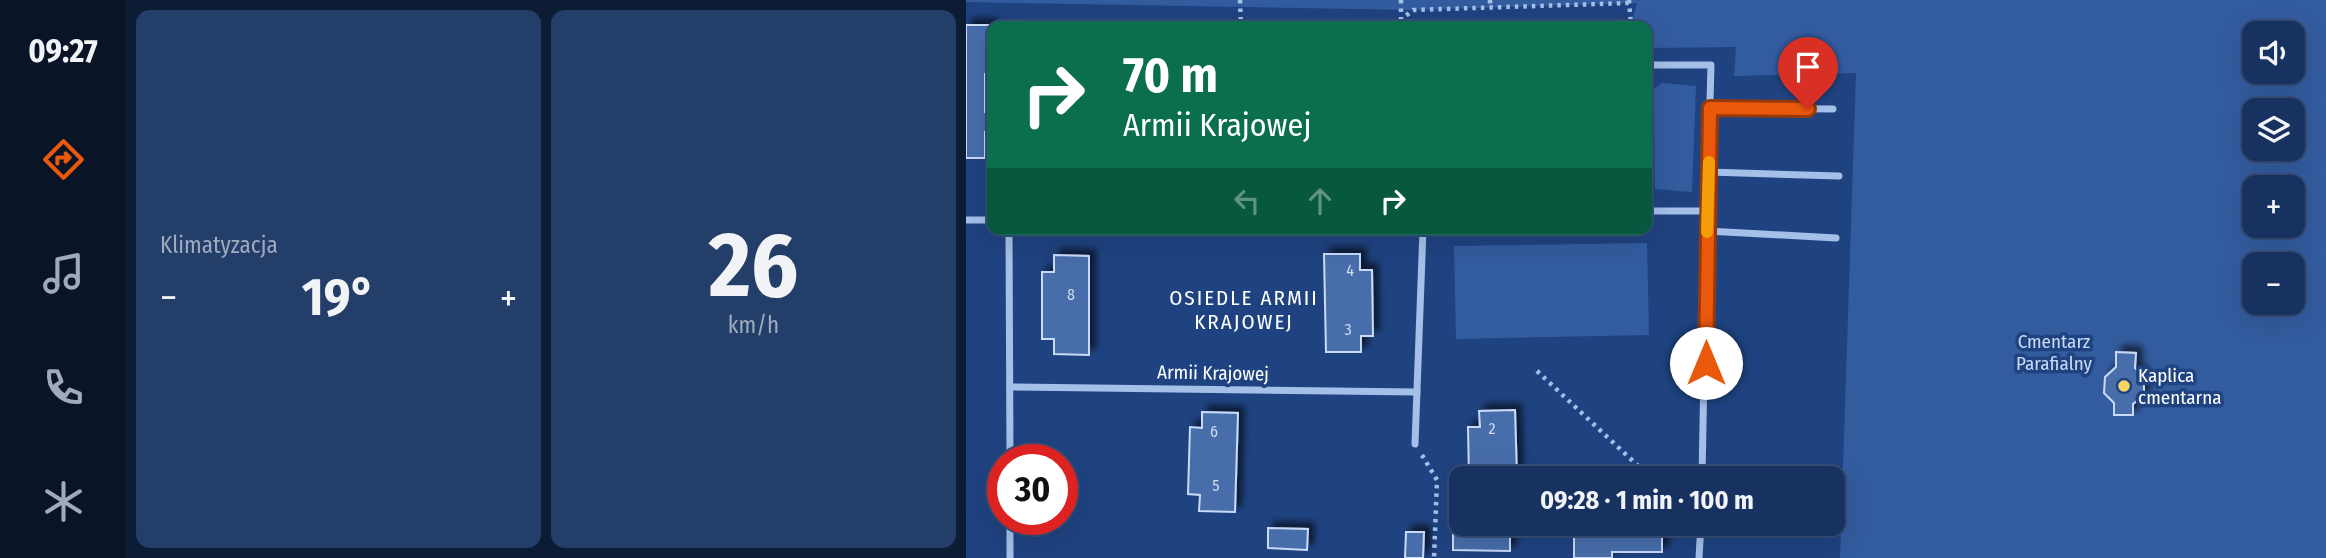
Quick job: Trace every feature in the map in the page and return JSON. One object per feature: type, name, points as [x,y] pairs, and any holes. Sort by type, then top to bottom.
[{"type":"street","points":[[1652,65],[1711,65],[1702,466]]},
{"type":"street","points":[[1710,108],[1833,110]]},
{"type":"street","points":[[1708,172],[1839,176]]},
{"type":"street","points":[[1652,211],[1707,211]]},
{"type":"street","points":[[966,220],[987,220]]},
{"type":"street","points":[[1707,231],[1836,238]]},
{"type":"street","points":[[1009,235],[1010,444]]},
{"type":"street","points":[[1415,444],[1423,235]]},
{"type":"street","name":"Armii Krajowej","points":[[1010,387],[1417,392]]},
{"type":"street","points":[[1010,535],[1010,558]]},
{"type":"street","points":[[1699,558],[1700,536]]},
{"type":"path","points":[[1240,0],[1241,21]]},
{"type":"path","points":[[1401,0],[1401,19]]},
{"type":"path","points":[[1490,0],[1490,8]]},
{"type":"path","points":[[1399,21],[1413,10],[1490,8],[1519,3],[1629,2],[1631,21]]},
{"type":"path","points":[[1537,371],[1638,466]]},
{"type":"path","points":[[1415,444],[1437,480],[1434,558]]},
{"type":"green space","name":"Cmentarz Parafialny","points":[[966,0],[2326,0],[2326,558],[1840,558],[1841,536],[1845,536],[1843,466],[1856,73],[1734,76],[1736,47],[1652,48],[1652,21],[1632,21],[1637,3],[1413,10]]},
{"type":"green space","points":[[1662,83],[1696,86],[1692,192],[1655,189],[1654,89]]},
{"type":"green space","points":[[1647,243],[1649,335],[1456,339],[1454,246]]},
{"type":"building","points":[[966,25],[987,25],[985,158],[966,158]]},
{"type":"building","points":[[1324,254],[1360,254],[1360,270],[1372,270],[1373,336],[1361,336],[1361,352],[1326,352]]},
{"type":"building","points":[[1054,255],[1089,256],[1089,355],[1054,354],[1054,339],[1042,339],[1042,272],[1054,272]]},
{"type":"building","name":"Kaplica cmentarna","points":[[2116,352],[2136,353],[2135,368],[2144,378],[2144,395],[2133,404],[2133,415],[2114,415],[2114,403],[2104,393],[2105,377],[2116,367]]},
{"type":"building","points":[[1515,410],[1517,466],[1469,466],[1468,427],[1480,427],[1479,411]]},
{"type":"building","points":[[1202,412],[1238,413],[1235,512],[1199,511],[1200,495],[1188,494],[1190,427],[1202,428]]},
{"type":"building","points":[[1268,528],[1308,529],[1307,550],[1268,548]]},
{"type":"building","points":[[1406,532],[1424,532],[1423,558],[1405,558]]},
{"type":"building","points":[[1453,536],[1510,536],[1510,551],[1453,550]]},
{"type":"building","points":[[1574,536],[1662,536],[1662,552],[1612,552],[1612,558],[1574,558]]},
{"type":"slow traffic","points":[[1707,232],[1709,162]]},
{"type":"place","name":"Kaplica cmentarna","points":[[2124,386]]},
{"type":"district","name":"OSIEDLE ARMII KRAJOWEJ","points":[[1244,310]]},
{"type":"route","points":[[1706,363],[1710,108],[1808,109]]}]
